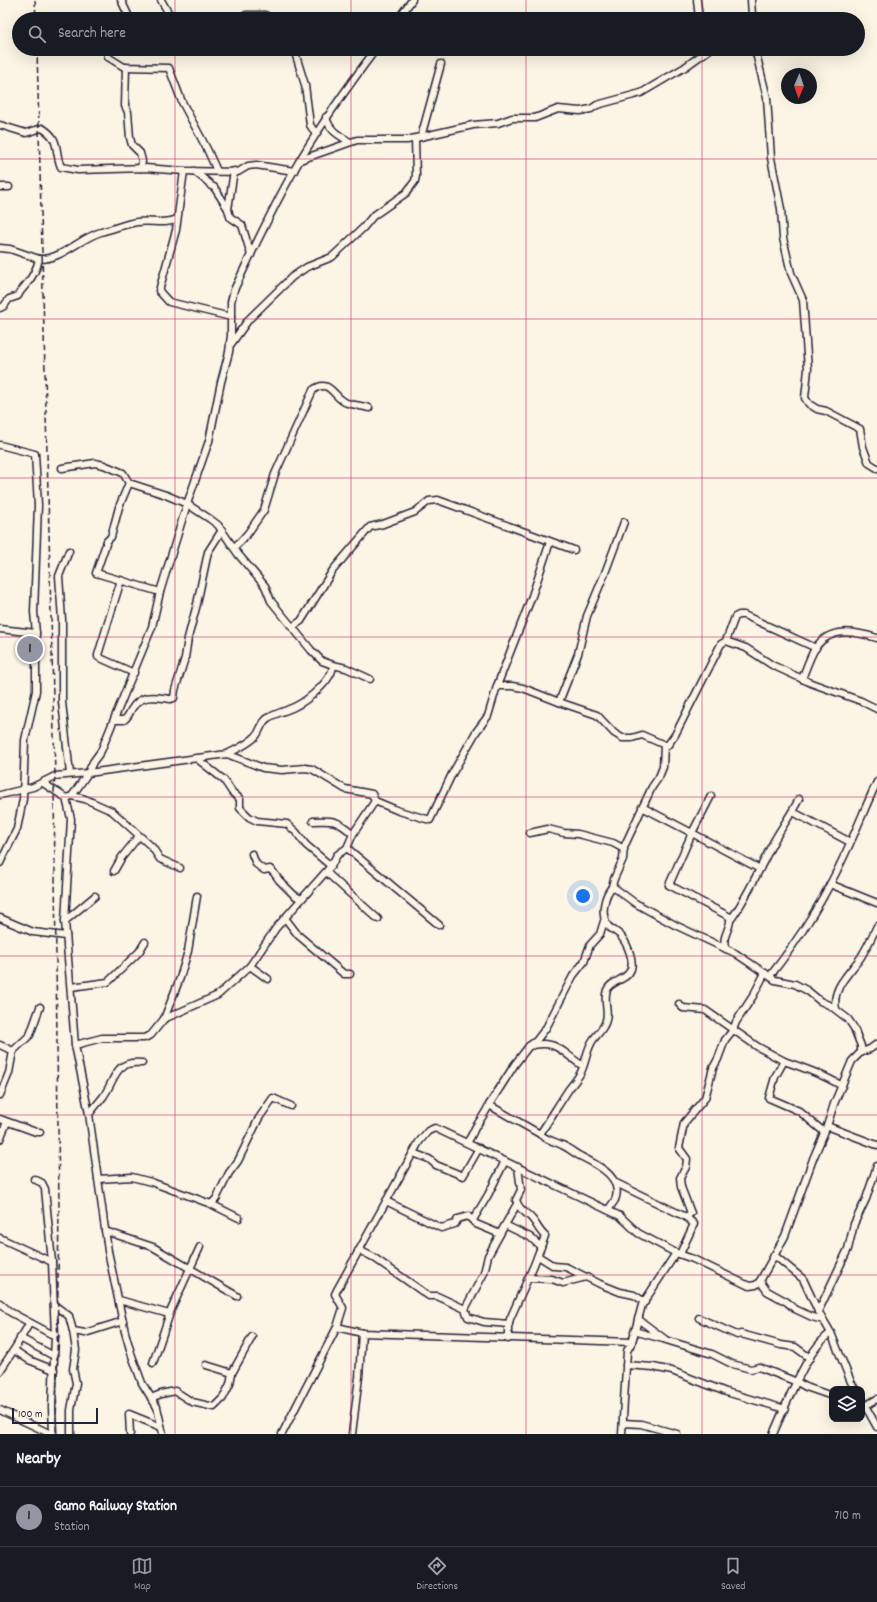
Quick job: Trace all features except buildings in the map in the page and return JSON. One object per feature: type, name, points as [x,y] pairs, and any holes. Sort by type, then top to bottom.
[{"type":"street","points":[[121,0],[127,12]]},
{"type":"street","points":[[161,0],[168,12]]},
{"type":"street","points":[[403,12],[412,0]]},
{"type":"street","points":[[697,0],[698,12]]},
{"type":"street","points":[[751,0],[751,12]]},
{"type":"street","points":[[108,56],[120,65],[126,67],[169,68],[182,102],[208,149],[217,171]]},
{"type":"street","points":[[296,56],[305,85],[310,125],[316,134]]},
{"type":"street","points":[[163,1434],[157,1407],[142,1383],[131,1353],[123,1321],[106,1231],[89,1114],[75,1045],[65,921],[71,819],[69,797],[88,773],[101,751],[152,627],[160,592],[187,504],[209,441],[230,345],[230,302],[234,290],[300,160],[326,117],[371,56]]},
{"type":"street","points":[[757,56],[766,98],[771,158],[781,209],[783,238],[791,273],[803,300],[808,369],[805,398],[813,407],[826,411],[860,430],[863,447],[869,463],[877,468]]},
{"type":"street","points":[[300,160],[350,142],[366,139],[394,141],[418,138],[473,125],[498,123],[512,118],[535,118],[558,109],[580,111],[590,109],[597,105],[641,93],[685,67],[698,57]]},
{"type":"street","points":[[230,345],[249,318],[292,277],[307,267],[332,257],[363,228],[373,216],[411,188],[416,176],[418,138],[441,64]]},
{"type":"street","points":[[126,67],[126,106],[128,112],[130,138],[132,145],[139,150],[142,161],[141,168]]},
{"type":"street","points":[[326,117],[328,126],[350,142]]},
{"type":"street","points":[[0,125],[26,133],[42,128],[54,139],[61,167],[78,170],[141,168],[184,171],[238,172],[248,166],[256,165],[294,172]]},
{"type":"street","points":[[184,171],[176,230],[159,291],[168,302],[231,317]]},
{"type":"street","points":[[194,171],[214,187],[228,209],[230,217],[242,225],[251,255]]},
{"type":"street","points":[[228,209],[234,172]]},
{"type":"street","points":[[0,187],[9,187]]},
{"type":"street","points":[[0,248],[17,251],[39,260],[46,260],[57,256],[84,238],[101,232],[138,222],[170,222],[177,219]]},
{"type":"street","points":[[0,308],[4,306],[9,299],[18,296],[20,290],[34,274],[39,260]]},
{"type":"street","points":[[234,547],[248,533],[264,510],[275,474],[313,390],[324,386],[347,403],[369,408]]},
{"type":"street","points":[[0,446],[35,454],[38,505],[34,612],[36,633],[36,691],[25,740],[23,799],[17,829],[0,863]]},
{"type":"street","points":[[62,468],[95,463],[104,465],[123,473],[129,483],[166,494],[187,504],[218,525],[265,586],[271,601],[311,650],[322,661],[346,668],[370,679]]},
{"type":"street","points":[[129,483],[119,507],[111,537],[107,541],[96,573],[100,576],[121,580],[160,592]]},
{"type":"street","points":[[292,627],[301,621],[333,570],[370,527],[383,524],[415,512],[429,501],[438,500],[574,550]]},
{"type":"street","points":[[559,702],[578,654],[587,616],[624,522]]},
{"type":"street","points":[[115,720],[124,720],[128,717],[131,710],[139,700],[149,697],[174,698],[185,658],[188,638],[208,552],[222,530]]},
{"type":"street","points":[[227,754],[262,768],[282,770],[305,768],[312,769],[345,789],[372,794],[375,801],[399,811],[430,820],[476,732],[488,716],[497,686],[532,596],[550,542]]},
{"type":"street","points":[[69,551],[59,576],[62,620],[62,702],[70,774]]},
{"type":"street","points":[[121,580],[98,657],[134,673]]},
{"type":"street","points":[[497,686],[523,688],[597,715],[614,733],[622,738],[632,738],[642,735],[667,746],[675,736],[721,644],[726,641],[735,617],[738,615],[744,615],[816,648]]},
{"type":"street","points":[[0,629],[36,633]]},
{"type":"street","points":[[802,679],[816,648],[824,638],[836,633],[847,632],[877,638]]},
{"type":"street","points":[[726,641],[746,648],[772,664],[802,679],[861,701],[877,709]]},
{"type":"street","points":[[0,796],[43,783],[55,776],[135,768],[227,754],[247,743],[257,735],[263,722],[268,718],[294,707],[308,699],[328,678],[333,670],[333,665]]},
{"type":"street","points":[[467,1142],[472,1138],[474,1130],[515,1064],[546,1028],[573,976],[584,962],[590,945],[600,934],[605,918],[605,899],[613,886],[614,879],[623,860],[624,849],[642,807],[659,776],[662,767],[664,745]]},
{"type":"street","points":[[196,758],[224,780],[232,792],[240,799],[240,808],[249,817],[257,821],[287,824],[296,832],[306,845],[331,866]]},
{"type":"street","points":[[686,1217],[692,1213],[681,1187],[680,1178],[686,1167],[687,1159],[679,1148],[684,1122],[705,1098],[713,1068],[718,1059],[724,1040],[733,1030],[736,1022],[768,974],[787,955],[812,916],[830,884],[877,782]]},
{"type":"street","points":[[43,783],[69,797],[86,799],[112,811],[152,847],[160,859],[180,868]]},
{"type":"street","points":[[712,796],[692,833],[669,885],[730,917]]},
{"type":"street","points":[[730,917],[732,918],[742,903],[774,841],[799,798]]},
{"type":"street","points":[[164,1019],[218,996],[250,966],[285,918],[331,866],[337,855],[347,848],[353,834],[375,801]]},
{"type":"street","points":[[642,807],[760,869]]},
{"type":"street","points":[[792,812],[850,842]]},
{"type":"street","points":[[313,821],[330,820],[341,823],[353,834]]},
{"type":"street","points":[[530,833],[548,829],[564,833],[578,834],[613,843],[624,849]]},
{"type":"street","points":[[114,871],[139,836]]},
{"type":"street","points":[[347,848],[439,925]]},
{"type":"street","points":[[252,854],[256,864],[264,870],[274,872],[279,880],[294,895],[301,899]]},
{"type":"street","points":[[326,872],[378,919]]},
{"type":"street","points":[[830,884],[877,903]]},
{"type":"street","points":[[613,886],[635,903],[675,925],[735,952],[775,980],[796,984],[820,1001],[836,1009],[848,1019],[854,1028],[861,1046],[861,1052]]},
{"type":"street","points":[[65,921],[95,896]]},
{"type":"street","points":[[75,1045],[102,1038],[144,1038],[151,1035],[164,1019],[180,978],[188,951],[197,896]]},
{"type":"street","points":[[726,949],[724,939],[731,923],[730,917]]},
{"type":"street","points":[[0,918],[33,932],[66,936]]},
{"type":"street","points":[[285,918],[298,935],[344,974],[350,974]]},
{"type":"street","points":[[540,1134],[581,1073],[593,1040],[604,1026],[607,1019],[605,996],[607,990],[610,985],[627,975],[631,968],[631,957],[625,942],[621,936],[608,925],[605,918]]},
{"type":"street","points":[[836,1009],[834,1002],[839,987],[850,969],[862,955],[877,926]]},
{"type":"street","points":[[71,987],[108,982],[138,952],[145,942]]},
{"type":"street","points":[[250,966],[268,979]]},
{"type":"street","points":[[679,1004],[683,1008],[705,1010],[758,1047],[784,1061],[811,1072],[826,1076],[842,1086]]},
{"type":"street","points":[[0,1095],[9,1073],[13,1051],[30,1035],[40,1008]]},
{"type":"street","points":[[529,1046],[548,1043],[556,1046],[570,1058],[583,1066]]},
{"type":"street","points":[[282,1434],[337,1327],[343,1308],[335,1294],[413,1152],[428,1131],[435,1128],[467,1142],[620,1216],[638,1233],[678,1254],[693,1259],[749,1286],[756,1285],[785,1236],[846,1072],[852,1061],[861,1052],[870,1049],[877,1044]]},
{"type":"street","points":[[0,1045],[13,1051]]},
{"type":"street","points":[[784,1061],[776,1077],[769,1098],[790,1106],[826,1129],[877,1145]]},
{"type":"street","points":[[89,1114],[104,1096],[120,1069],[126,1064],[132,1062],[142,1063]]},
{"type":"street","points":[[211,1204],[216,1199],[229,1173],[238,1161],[259,1118],[273,1098],[291,1106]]},
{"type":"street","points":[[489,1105],[540,1134],[544,1138],[570,1148],[575,1153],[598,1166],[608,1174],[616,1186],[615,1199],[608,1210]]},
{"type":"street","points":[[0,1119],[36,1132],[40,1132]]},
{"type":"street","points":[[0,1139],[7,1122]]},
{"type":"street","points":[[413,1152],[429,1159],[436,1165],[463,1176],[478,1148]]},
{"type":"street","points":[[473,1220],[488,1195],[504,1161]]},
{"type":"street","points":[[818,1312],[848,1249],[854,1224],[866,1199],[877,1166]]},
{"type":"street","points":[[465,1309],[484,1273],[488,1263],[488,1256],[517,1204],[516,1200],[521,1190],[518,1167]]},
{"type":"street","points":[[98,1179],[132,1177],[152,1182],[211,1204],[239,1218]]},
{"type":"street","points":[[0,1410],[52,1434],[55,1336],[52,1262],[45,1189],[42,1183],[34,1179]]},
{"type":"street","points":[[614,1182],[686,1217],[694,1224],[678,1254],[645,1302],[634,1331],[632,1342],[627,1351],[622,1434]]},
{"type":"street","points":[[386,1201],[441,1228],[455,1224],[458,1219],[468,1216],[476,1224],[500,1234]]},
{"type":"street","points":[[508,1338],[509,1324],[545,1236],[538,1230],[533,1219],[519,1208],[517,1204]]},
{"type":"street","points":[[505,1226],[530,1237],[541,1247]]},
{"type":"street","points":[[106,1231],[153,1247],[237,1296]]},
{"type":"street","points":[[0,1238],[52,1262]]},
{"type":"street","points":[[153,1363],[170,1314],[200,1247]]},
{"type":"street","points":[[358,1251],[373,1257],[429,1296],[437,1296],[465,1309],[468,1317],[484,1322],[509,1324]]},
{"type":"street","points":[[774,1255],[803,1279],[818,1312],[831,1333],[853,1386]]},
{"type":"street","points":[[538,1256],[554,1266],[566,1267],[620,1292],[634,1295],[645,1302]]},
{"type":"street","points":[[528,1278],[552,1279],[563,1283],[586,1276]]},
{"type":"street","points":[[760,1280],[767,1291],[787,1302],[795,1309],[812,1317],[823,1320]]},
{"type":"street","points":[[119,1300],[170,1314]]},
{"type":"street","points":[[0,1303],[10,1312],[29,1324],[55,1336]]},
{"type":"street","points":[[54,1305],[69,1316],[76,1350],[73,1369],[76,1383],[71,1410],[71,1434]]},
{"type":"street","points":[[699,1318],[737,1335],[741,1334],[781,1345],[795,1347],[810,1358]]},
{"type":"street","points":[[638,1319],[666,1340]]},
{"type":"street","points":[[73,1331],[85,1333],[123,1321]]},
{"type":"street","points":[[0,1371],[29,1324]]},
{"type":"street","points":[[337,1327],[362,1333],[632,1342]]},
{"type":"street","points":[[634,1331],[712,1354],[732,1364],[751,1369],[760,1367],[806,1387],[829,1395]]},
{"type":"street","points":[[352,1434],[359,1377],[362,1333]]},
{"type":"street","points":[[773,1434],[810,1358],[824,1338],[831,1333]]},
{"type":"street","points":[[152,1398],[174,1391],[192,1402],[214,1407],[223,1398],[230,1384],[232,1373],[252,1337]]},
{"type":"street","points":[[20,1338],[54,1356]]},
{"type":"street","points":[[14,1350],[29,1360],[54,1370]]},
{"type":"street","points":[[206,1364],[232,1373]]},
{"type":"street","points":[[626,1365],[653,1367],[672,1371],[726,1392],[785,1409]]},
{"type":"street","points":[[877,1399],[865,1408],[877,1427]]},
{"type":"street","points":[[130,1434],[129,1414],[161,1427]]},
{"type":"street","points":[[623,1423],[641,1424],[677,1434]]},
{"type":"railway","points":[[35,0],[36,12]]},
{"type":"railway","points":[[37,56],[55,776],[59,1208],[56,1434]]},
{"type":"place","name":"Gamo Railway Station","points":[[30,649]]}]
